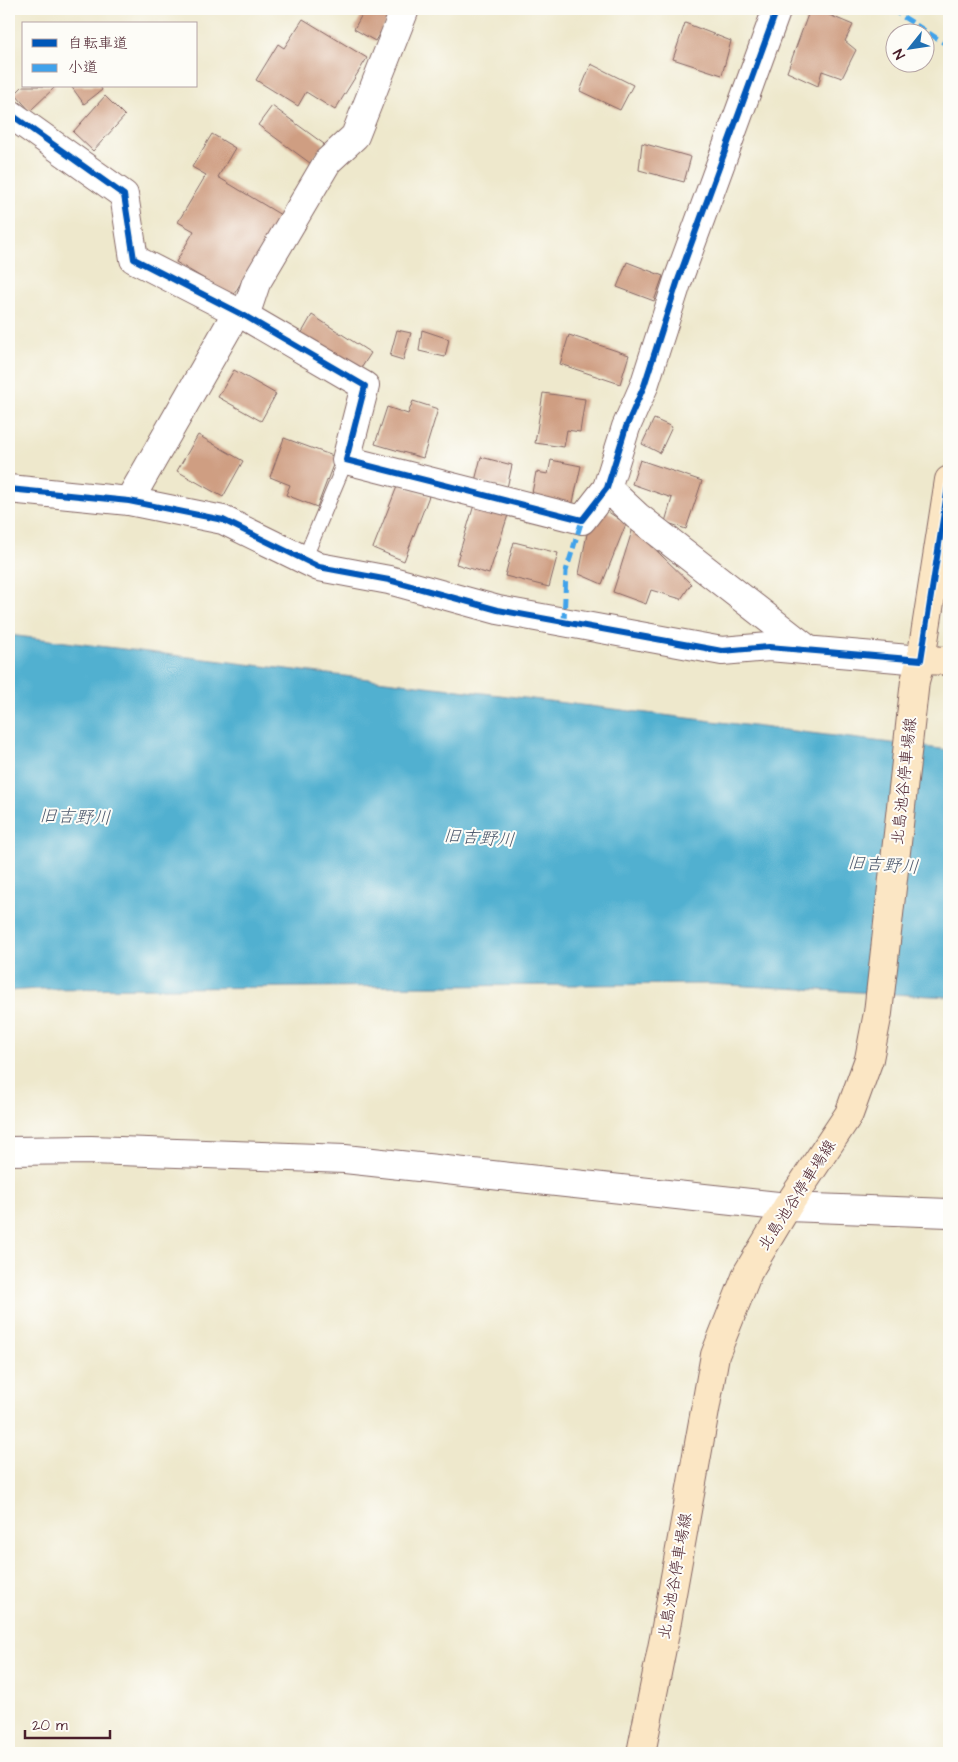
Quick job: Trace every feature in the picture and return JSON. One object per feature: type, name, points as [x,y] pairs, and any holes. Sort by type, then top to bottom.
[{"type":"main road","name":"北島池谷停車場線","points":[[640,1753],[664,1638],[716,1355],[748,1272],[848,1114],[869,1059],[878,1014],[918,670],[949,480]]},
{"type":"main road","points":[[918,670],[949,661]]},
{"type":"street","points":[[128,501],[241,314],[256,284],[328,161],[355,136],[405,9]]},
{"type":"street","points":[[9,113],[124,195],[134,259],[241,314],[365,386],[346,460],[582,520],[607,488],[626,426],[644,386],[678,280],[777,9]]},
{"type":"street","points":[[607,488],[637,516],[810,651]]},
{"type":"street","points":[[9,489],[128,501],[223,520],[319,567],[389,580],[498,610],[722,651],[769,647],[810,651],[918,670]]},
{"type":"street","points":[[9,1151],[90,1150],[345,1159],[788,1207],[949,1213]]},
{"type":"lane","points":[[304,560],[346,460]]},
{"type":"water","name":"旧吉野川","points":[[9,635],[949,750],[949,997],[709,984],[37,989],[9,991]]},
{"type":"building","points":[[365,9],[374,9],[389,18],[375,41],[354,29]]},
{"type":"building","points":[[810,9],[815,9],[853,25],[845,41],[856,50],[842,78],[822,71],[818,86],[787,72]]},
{"type":"building","points":[[303,19],[367,58],[335,110],[306,92],[298,106],[256,80],[278,44],[284,48]]},
{"type":"building","points":[[685,23],[731,41],[722,75],[673,59]]},
{"type":"building","points":[[591,64],[633,85],[620,110],[580,91]]},
{"type":"building","points":[[22,87],[54,88],[30,111],[15,94]]},
{"type":"building","points":[[72,88],[101,88],[102,90],[84,104]]},
{"type":"building","points":[[105,96],[125,116],[93,151],[73,132]]},
{"type":"building","points":[[272,106],[324,144],[310,163],[258,125]]},
{"type":"building","points":[[212,134],[235,148],[218,177],[281,215],[233,296],[176,262],[194,231],[178,222],[206,175],[192,167]]},
{"type":"building","points":[[642,143],[691,157],[684,182],[639,170]]},
{"type":"building","points":[[627,262],[663,276],[654,301],[617,287]]},
{"type":"building","points":[[312,315],[371,353],[358,373],[300,336]]},
{"type":"building","points":[[397,330],[411,333],[403,360],[390,356]]},
{"type":"building","points":[[422,330],[449,339],[445,357],[419,351]]},
{"type":"building","points":[[569,335],[629,355],[620,384],[560,364]]},
{"type":"building","points":[[234,370],[276,394],[261,421],[218,397]]},
{"type":"building","points":[[543,393],[585,399],[580,432],[567,430],[564,447],[535,443]]},
{"type":"building","points":[[413,401],[438,409],[423,458],[375,444],[387,407],[408,414]]},
{"type":"building","points":[[654,419],[672,427],[660,453],[642,444]]},
{"type":"building","points":[[198,435],[243,461],[223,497],[177,471]]},
{"type":"building","points":[[284,438],[336,457],[317,507],[286,495],[290,485],[270,477]]},
{"type":"building","points":[[481,457],[512,465],[507,488],[475,481]]},
{"type":"building","points":[[551,460],[581,466],[572,507],[531,498],[536,472],[548,474]]},
{"type":"building","points":[[640,460],[702,481],[686,529],[665,522],[672,498],[632,484]]},
{"type":"building","points":[[398,484],[429,496],[404,561],[373,548]]},
{"type":"building","points":[[474,505],[508,515],[489,574],[456,564]]},
{"type":"building","points":[[607,511],[626,524],[602,584],[579,574],[588,529]]},
{"type":"building","points":[[633,528],[691,584],[681,599],[651,590],[646,604],[613,592]]},
{"type":"building","points":[[514,542],[558,553],[549,587],[505,576]]},
{"type":"marked path","points":[[891,9],[949,46]]},
{"type":"marked path","points":[[564,622],[566,571],[582,520]]},
{"type":"cycle path","points":[[9,113],[124,195],[134,259],[245,316],[365,386],[346,460],[582,520],[607,488],[626,427],[644,386],[678,280],[777,9]]},
{"type":"cycle path","points":[[9,489],[129,501],[223,520],[319,567],[389,580],[498,610],[722,651],[769,647],[921,660],[949,480]]}]
